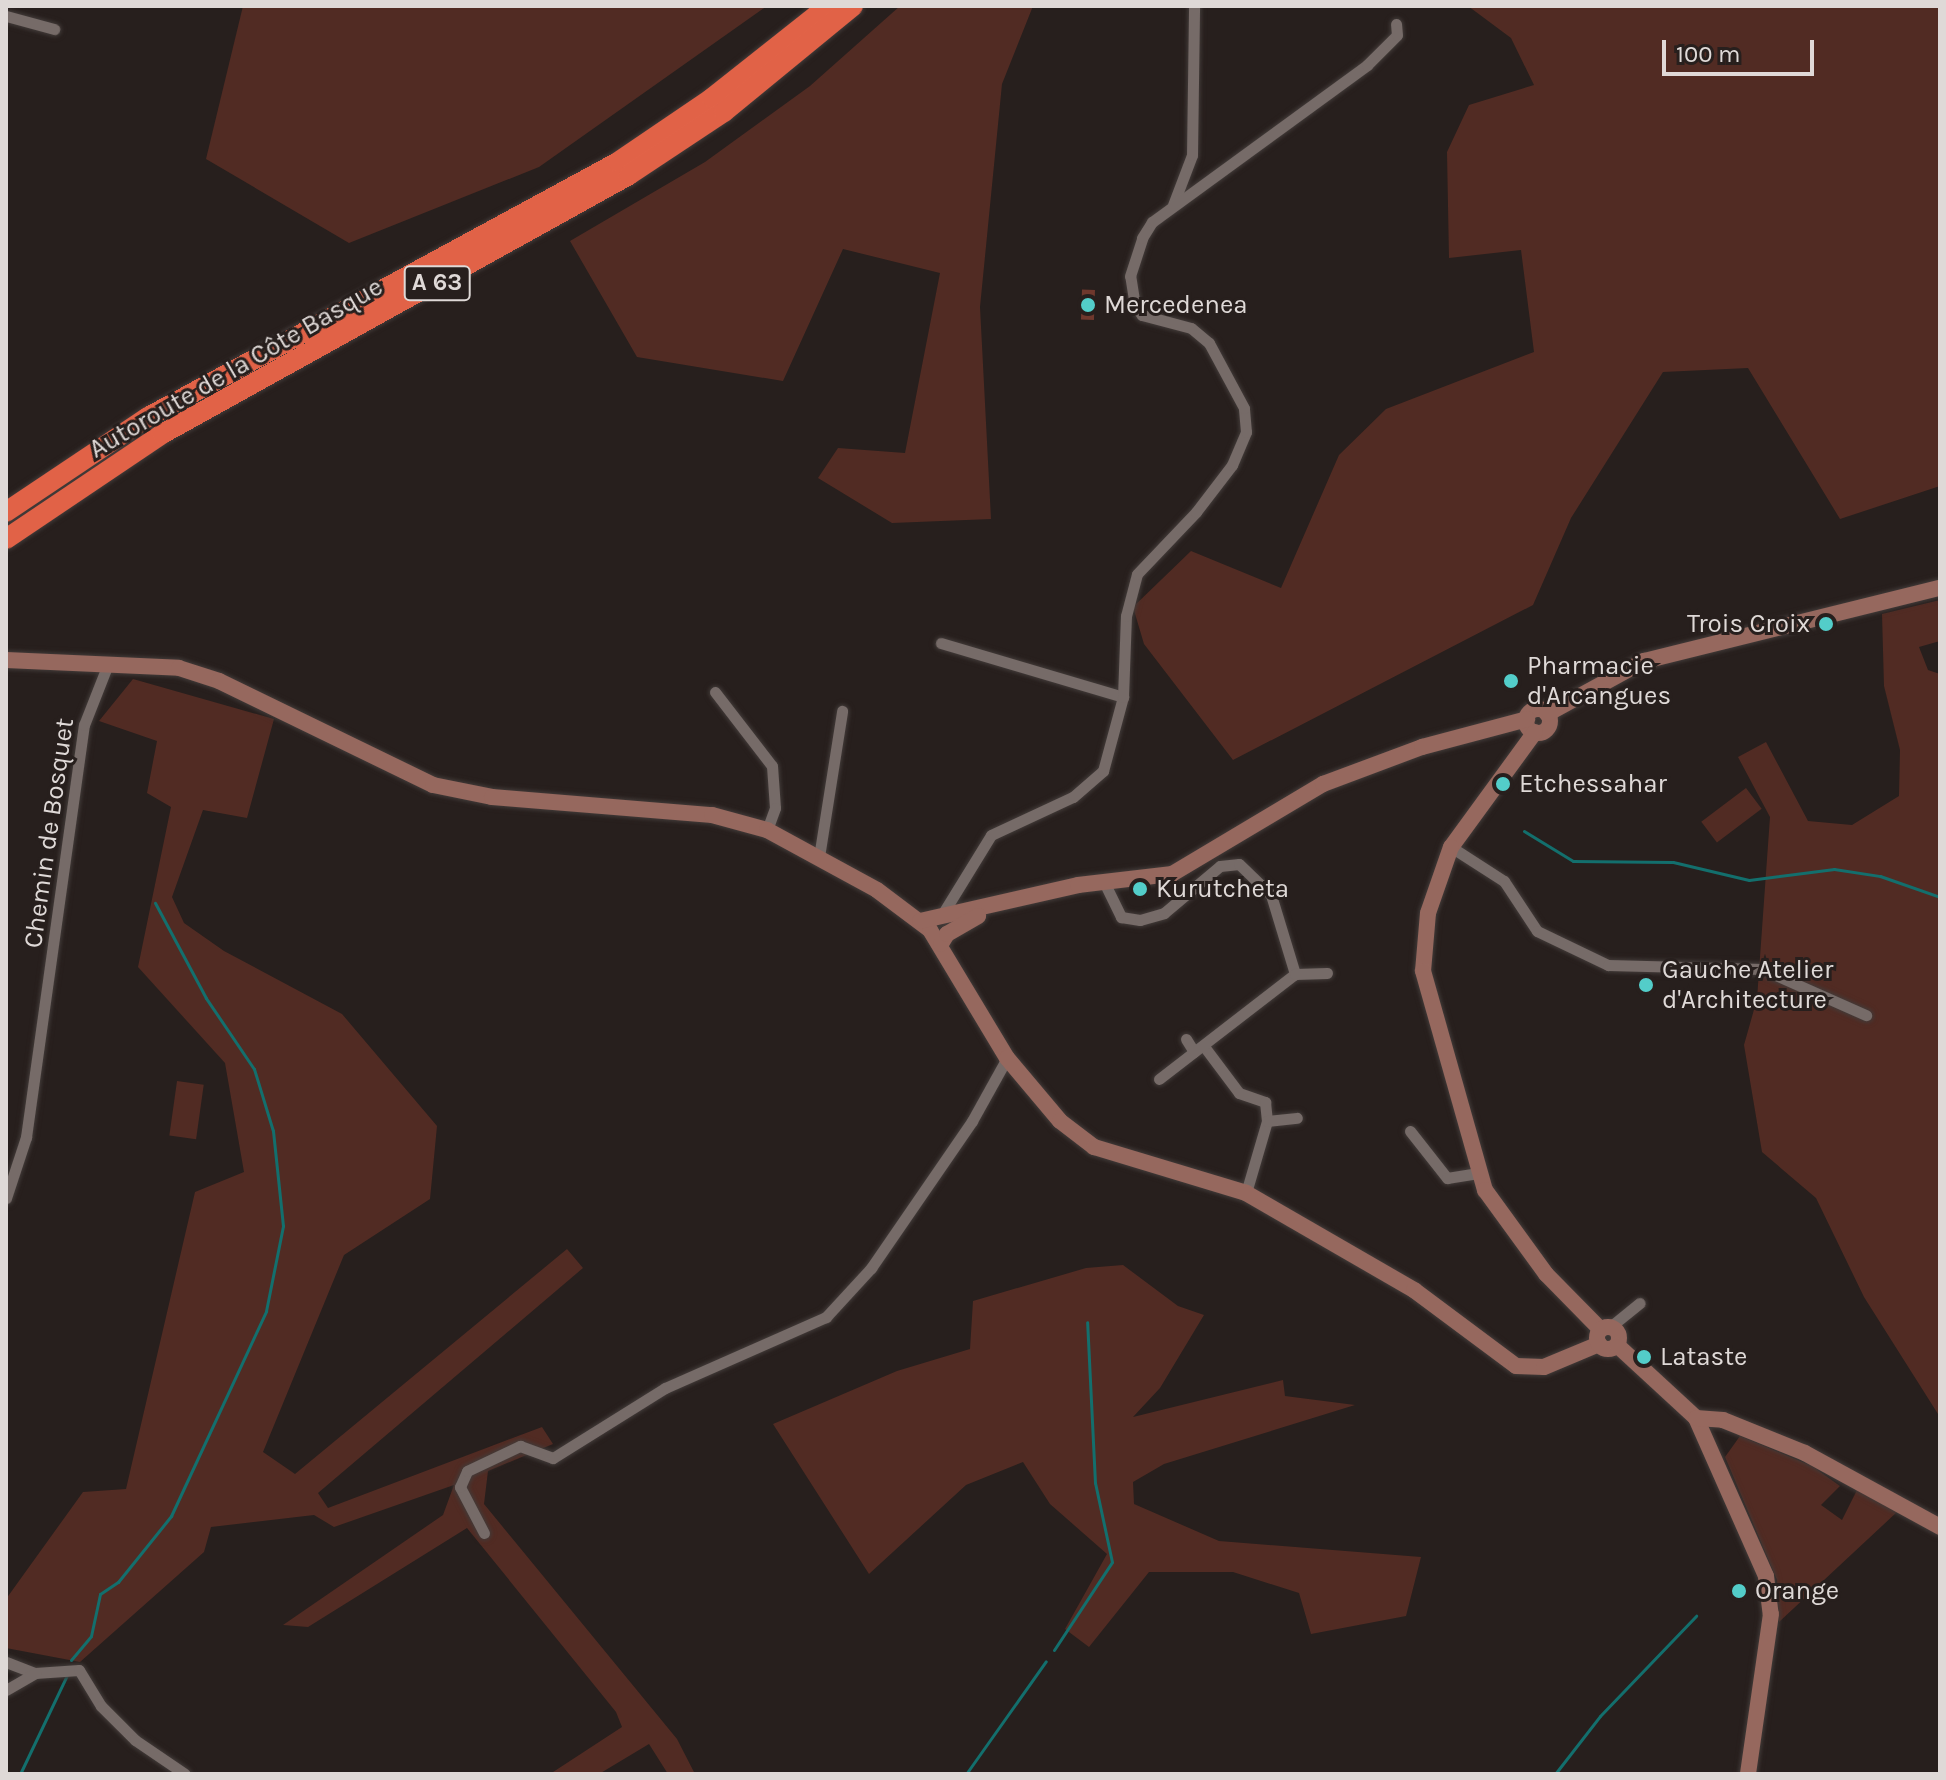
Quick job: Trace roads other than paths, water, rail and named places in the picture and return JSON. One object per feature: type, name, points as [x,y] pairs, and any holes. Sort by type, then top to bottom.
[{"type":"highway","name":"Autoroute de la Côte Basque","points":[[6,512],[148,417],[618,162],[712,98],[828,6]]},
{"type":"highway","name":"Autoroute de la Côte Basque","points":[[6,539],[162,434],[629,175],[724,112],[853,6]]},
{"type":"street","points":[[1170,209],[1192,155],[1194,6]]},
{"type":"street","points":[[6,16],[54,29]]},
{"type":"street","points":[[1396,24],[1397,35],[1385,50],[1170,209],[1142,238],[1131,294],[1142,315],[1191,328],[1209,343],[1244,408],[1246,432],[1232,465],[1203,503],[1137,574],[1126,616],[1123,697],[1103,771],[1073,797],[991,835],[954,887],[948,925],[1007,1058],[1060,1121],[1094,1147],[1246,1193],[1414,1290],[1527,1370],[1603,1334],[1640,1303]]},
{"type":"street","points":[[6,660],[161,665],[219,681],[433,785],[492,797],[712,815],[767,830],[819,857],[920,921],[948,925],[994,907],[1172,874],[1323,784],[1422,747],[1531,726],[1548,728],[1547,714],[1644,661],[1940,588]]},
{"type":"street","points":[[941,643],[1123,697]]},
{"type":"street","name":"Chemin de Bosquet","points":[[6,1198],[26,1137],[84,725],[108,664]]},
{"type":"street","points":[[715,692],[772,766],[775,808],[767,830]]},
{"type":"street","points":[[819,857],[842,711]]},
{"type":"street","points":[[1531,726],[1451,847],[1428,913],[1423,971],[1477,1173],[1546,1274],[1603,1334],[1696,1418],[1708,1437],[1766,1576],[1771,1614],[1748,1774]]},
{"type":"street","points":[[1451,847],[1504,881],[1537,931],[1596,961],[1622,967],[1762,969],[1866,1015]]},
{"type":"street","points":[[1105,884],[1121,917],[1140,920],[1164,913],[1220,866],[1239,864],[1271,895],[1295,974]]},
{"type":"street","points":[[920,921],[948,925]]},
{"type":"street","points":[[1159,1079],[1295,974],[1327,973]]},
{"type":"street","points":[[1186,1039],[1239,1093],[1265,1102],[1267,1121],[1246,1193]]},
{"type":"street","points":[[484,1533],[460,1487],[467,1471],[490,1456],[520,1446],[553,1458],[665,1388],[826,1317],[871,1268],[972,1121],[1007,1058]]},
{"type":"street","points":[[1267,1121],[1297,1118]]},
{"type":"street","points":[[1410,1131],[1447,1178],[1477,1173]]},
{"type":"street","points":[[1696,1418],[1755,1433],[1805,1453],[1940,1527]]},
{"type":"street","points":[[1708,1437],[1755,1433]]},
{"type":"street","points":[[6,1662],[35,1673],[79,1670],[101,1706],[135,1740],[185,1774]]},
{"type":"street","points":[[6,1690],[35,1673]]},
{"type":"waterway","points":[[1524,831],[1573,861],[1673,862],[1749,880],[1834,869],[1880,876],[1940,897]]},
{"type":"waterway","points":[[71,1660],[91,1636],[100,1594],[118,1582],[171,1516],[266,1311],[283,1226],[273,1131],[254,1069],[206,998],[155,903]]},
{"type":"waterway","points":[[1054,1650],[1112,1562],[1095,1483],[1087,1322]]},
{"type":"waterway","points":[[1555,1774],[1600,1716],[1696,1616]]},
{"type":"waterway","points":[[966,1774],[1046,1661]]},
{"type":"waterway","points":[[20,1774],[68,1673]]},
{"type":"place","name":"Mercedenea","points":[[1088,305]]},
{"type":"place","name":"Trois Croix","points":[[1826,624]]},
{"type":"place","name":"Pharmacie d'Arcangues","points":[[1511,681]]},
{"type":"place","name":"Etchessahar","points":[[1503,784]]},
{"type":"place","name":"Kurutcheta","points":[[1140,889]]},
{"type":"place","name":"Gauche Atelier d'Architecture","points":[[1646,985]]},
{"type":"place","name":"Lataste","points":[[1644,1357]]},
{"type":"place","name":"Orange","points":[[1739,1591]]}]
